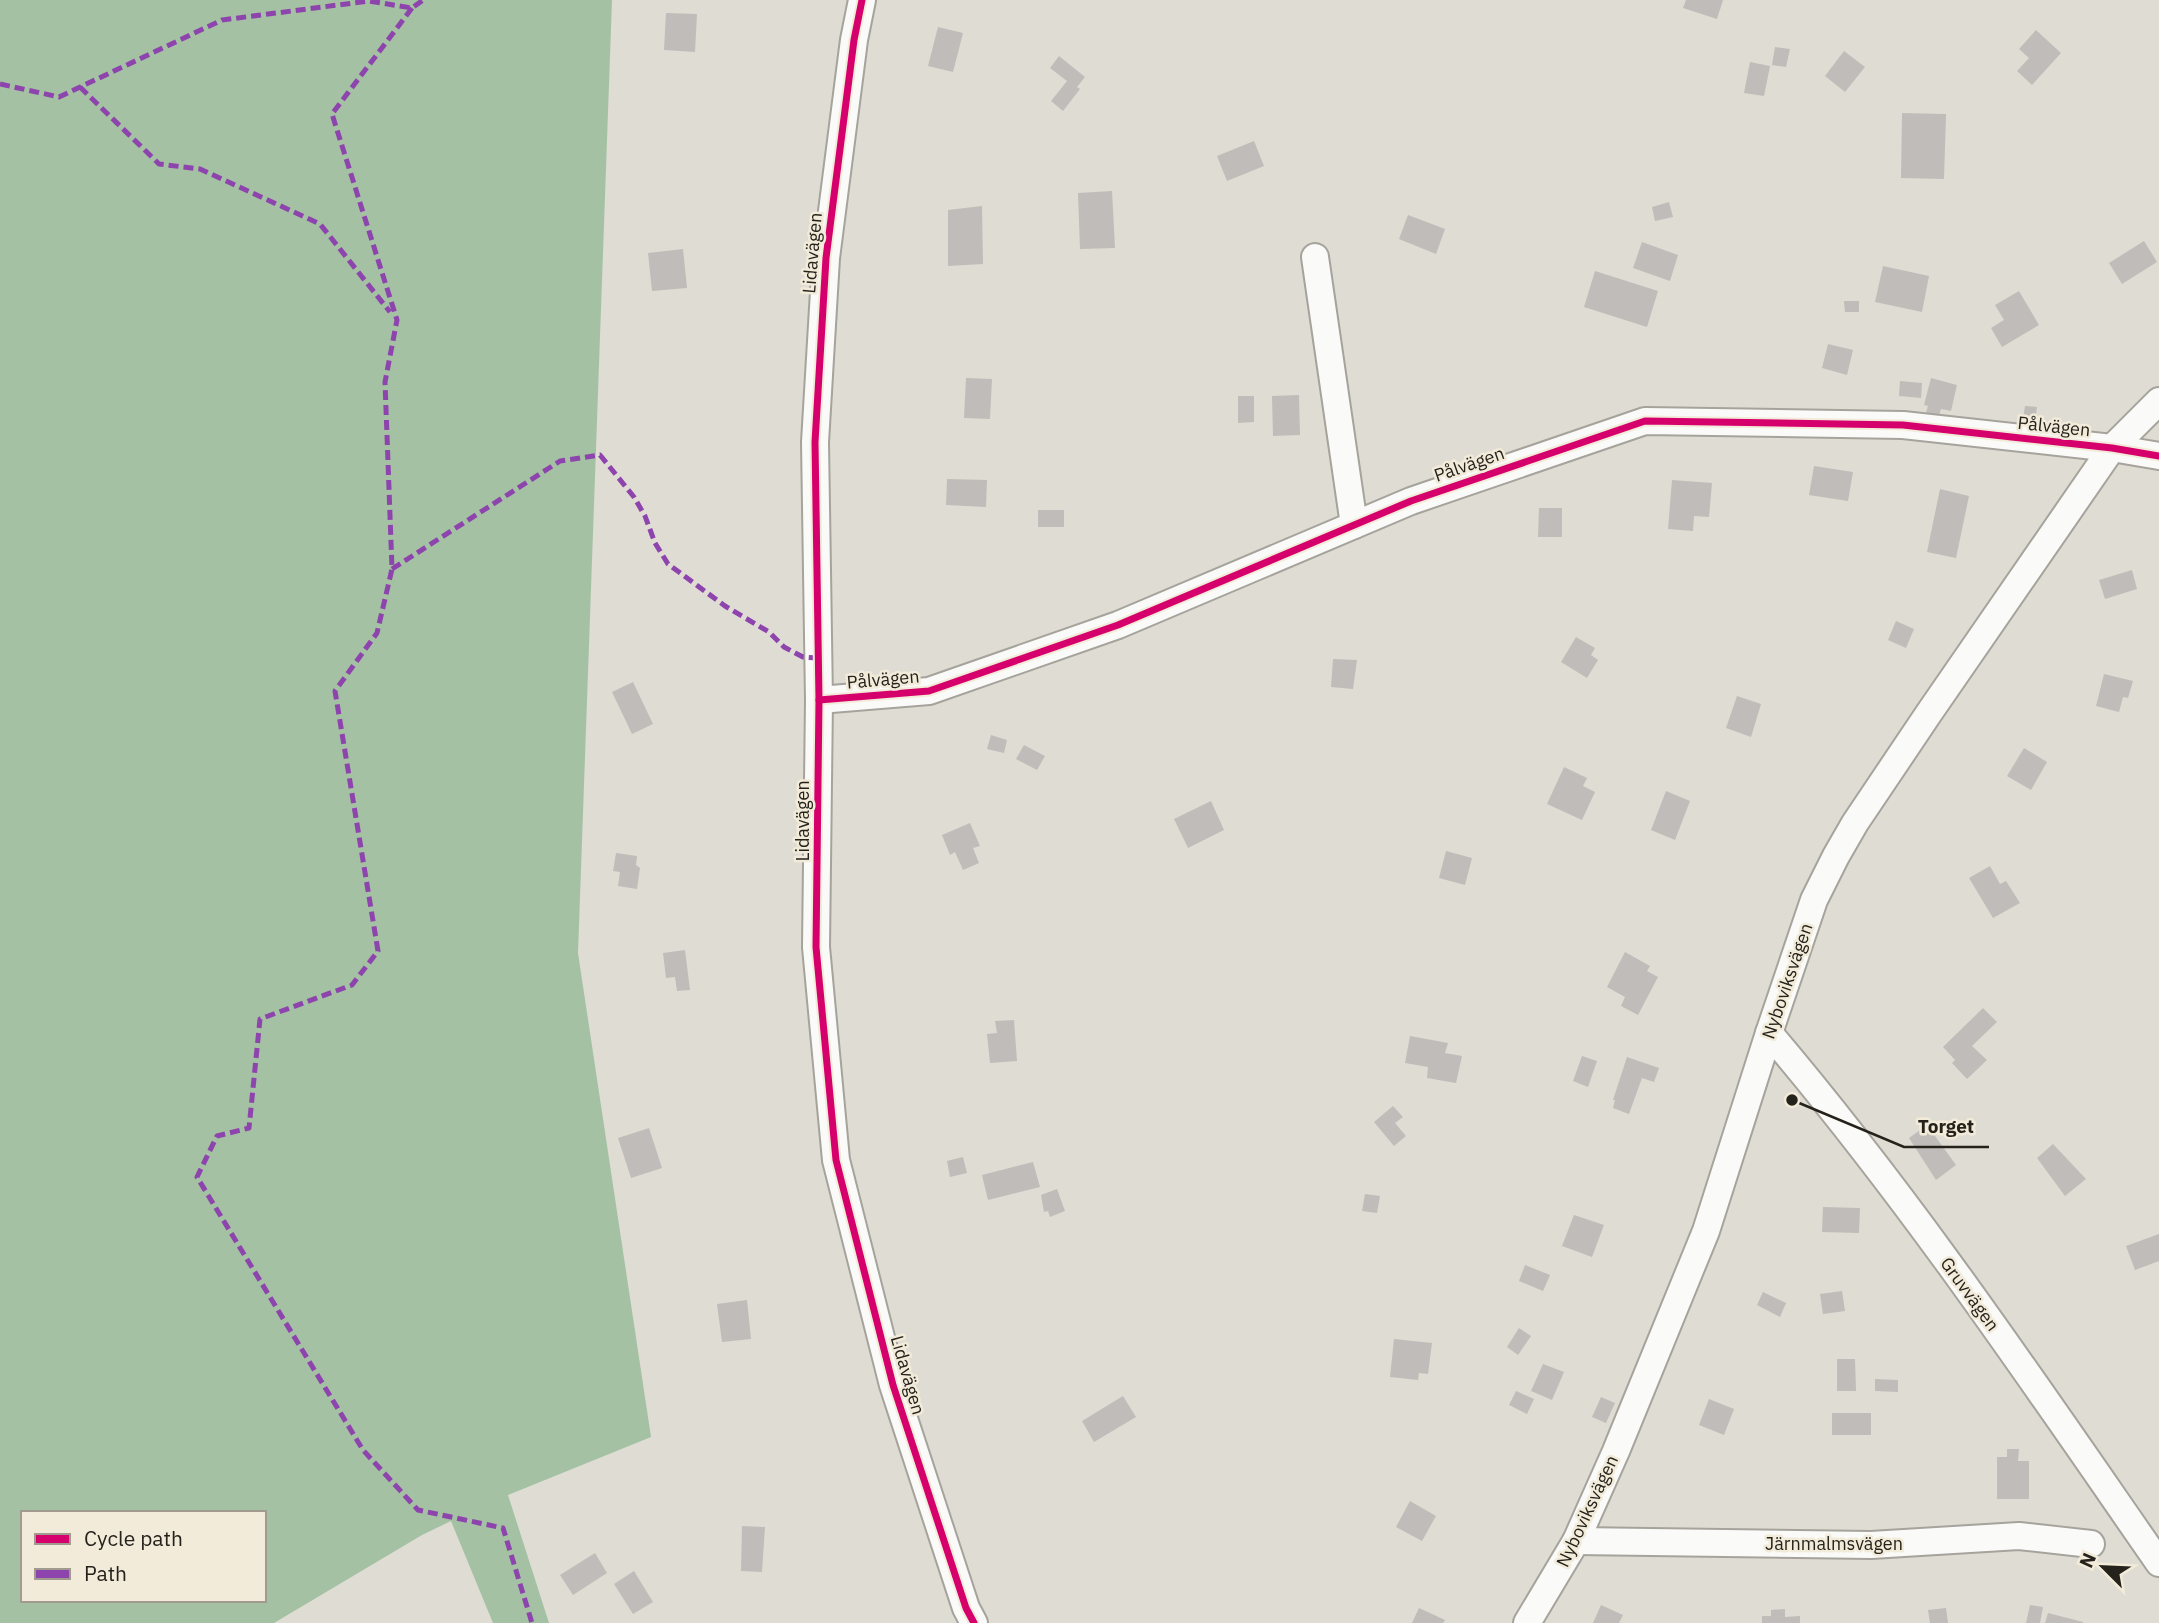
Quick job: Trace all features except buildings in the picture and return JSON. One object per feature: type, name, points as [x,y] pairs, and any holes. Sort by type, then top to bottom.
[{"type":"street","name":"Lidavägen","points":[[862,0],[853,40],[825,271],[815,442],[819,700],[816,947],[836,1160],[893,1385],[966,1608],[974,1623]]},
{"type":"street","points":[[1315,257],[1354,525]]},
{"type":"street","name":"Nyboviksvägen","points":[[1527,1623],[1545,1597],[1576,1541],[1706,1231],[1814,900],[1842,845],[1929,713],[2112,448],[2159,401]]},
{"type":"street","name":"Pålvägen","points":[[819,700],[929,691],[1118,625],[1410,501],[1645,421],[1903,425],[2112,448],[2159,456]]},
{"type":"street","name":"Gruvvägen","points":[[1769,1033],[1816,1088],[2014,1354],[2159,1563]]},
{"type":"street","name":"Järnmalmsvägen","points":[[1576,1541],[1871,1545],[2019,1536],[2091,1544]]},
{"type":"green space","points":[[0,0],[612,0],[578,953],[651,1437],[508,1495],[549,1623],[493,1623],[451,1521],[422,1535],[274,1623],[0,1623]]},
{"type":"marked path","points":[[0,84],[59,97],[222,20],[369,1],[412,8],[423,0]]},
{"type":"marked path","points":[[412,8],[332,114],[397,320],[385,382],[392,569],[377,633],[335,691],[378,951],[352,985],[260,1019],[249,1128],[217,1136],[197,1177],[363,1450],[418,1510],[503,1528],[532,1623]]},
{"type":"marked path","points":[[80,87],[159,164],[200,169],[320,224],[390,312]]},
{"type":"marked path","points":[[392,569],[560,461],[600,455],[634,497],[668,564],[725,606],[769,632],[784,647],[803,657],[818,658]]},
{"type":"cycle path","points":[[862,0],[854,40],[826,258],[815,442],[819,700],[816,947],[836,1160],[893,1385],[966,1608],[974,1623]]},
{"type":"cycle path","points":[[819,700],[929,691],[1118,625],[1411,501],[1645,421],[1903,425],[2112,448],[2159,456]]},
{"type":"place","name":"Torget","points":[[1792,1100]]}]
